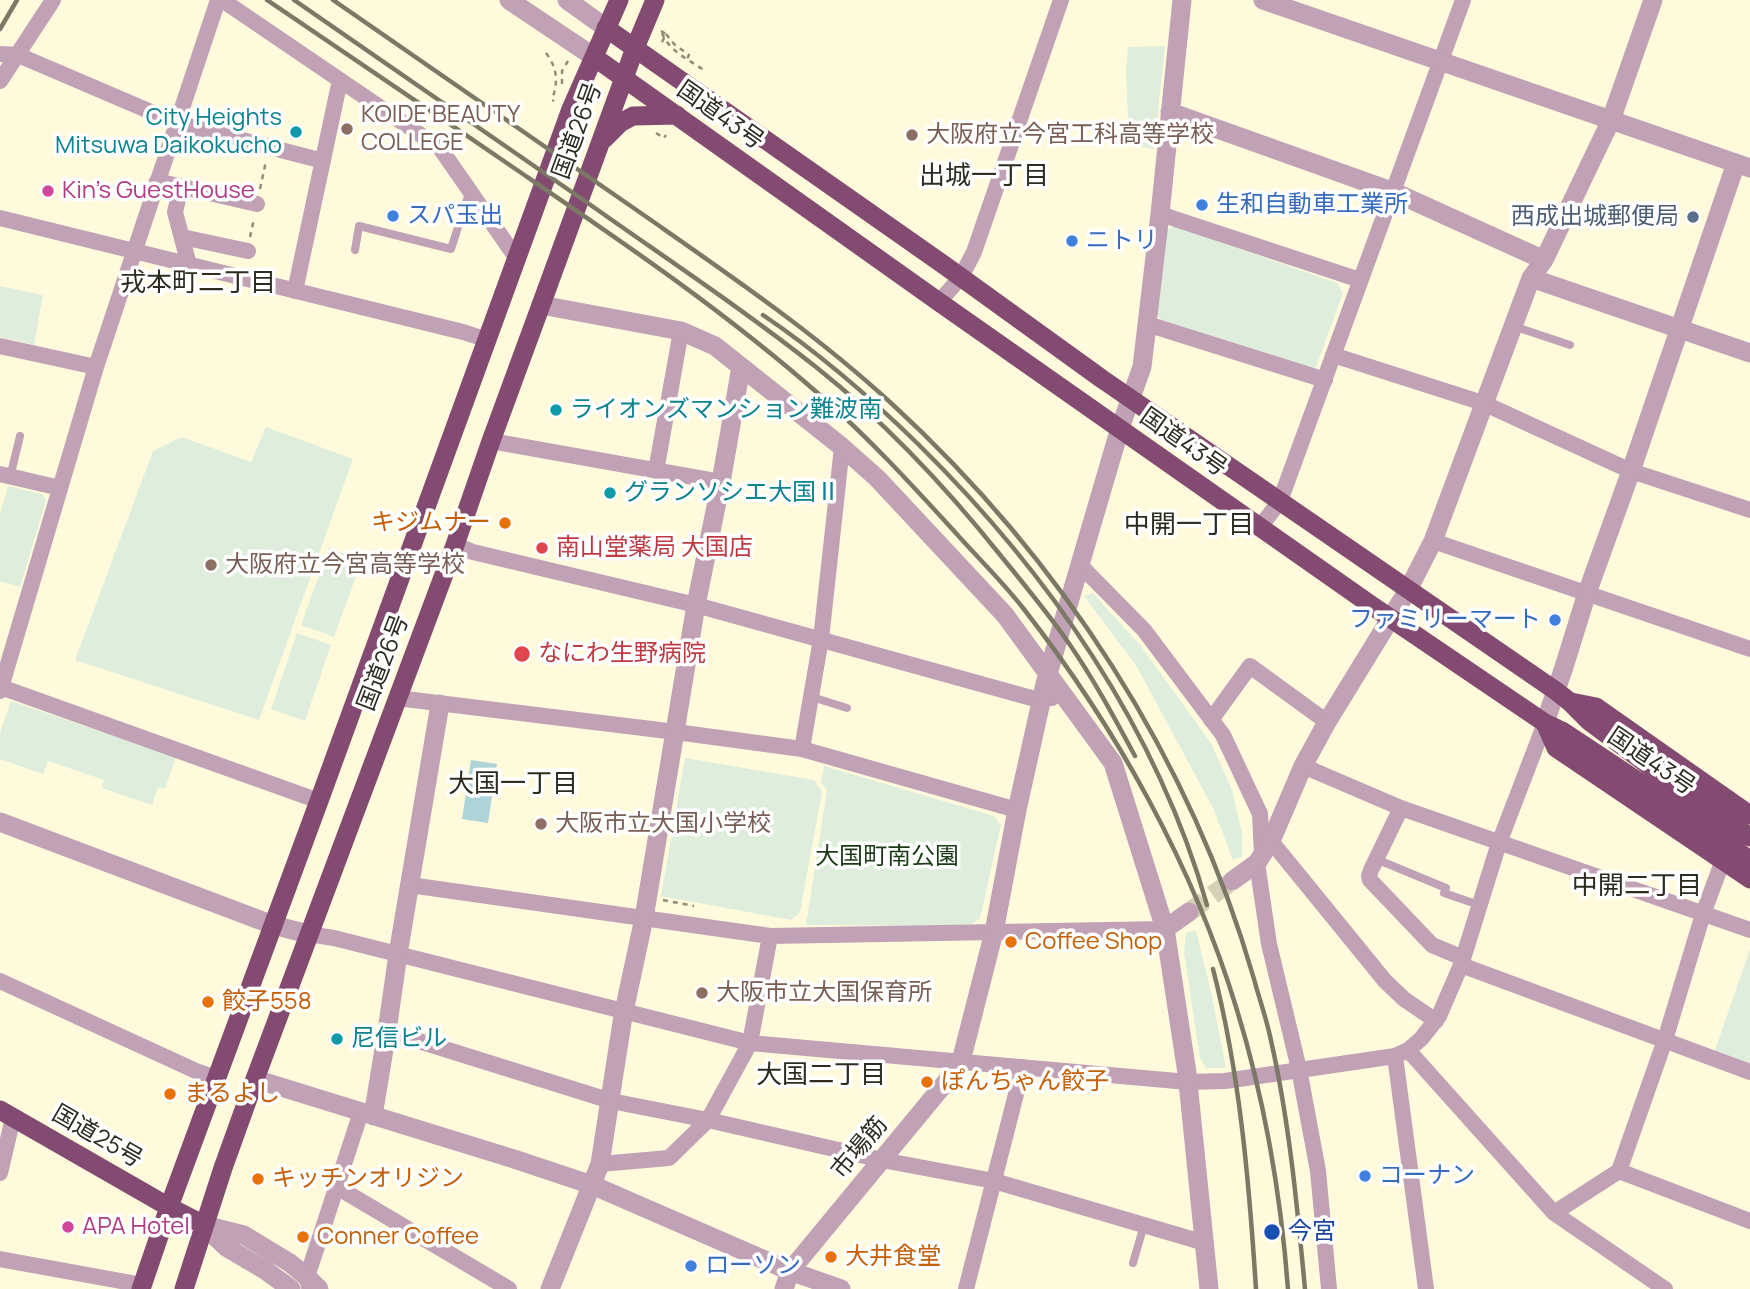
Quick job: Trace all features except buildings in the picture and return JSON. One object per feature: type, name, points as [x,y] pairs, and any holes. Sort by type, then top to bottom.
[{"type":"highway","name":"国道26号","points":[[169,1207],[571,109],[619,0]]},
{"type":"highway","name":"国道26号","points":[[204,1225],[255,1079],[455,545],[624,77],[655,0]]},
{"type":"highway","name":"国道43号","points":[[606,28],[1131,399],[1563,697],[1589,720],[1682,790],[1750,837]]},
{"type":"highway","name":"国道43号","points":[[594,57],[1390,618],[1545,723],[1645,786],[1750,860]]},
{"type":"highway","points":[[600,142],[620,123],[633,116],[677,115]]},
{"type":"highway","points":[[1563,697],[1597,707],[1749,813]]},
{"type":"highway","points":[[1545,723],[1556,748],[1750,880]]},
{"type":"highway","name":"国道25号","points":[[6,1114],[204,1225]]},
{"type":"highway","points":[[142,1287],[169,1207]]},
{"type":"highway","points":[[184,1289],[204,1225]]},
{"type":"street","points":[[0,81],[53,0]]},
{"type":"street","points":[[319,801],[1,689],[96,367],[220,0],[440,148],[517,259]]},
{"type":"street","points":[[509,0],[594,57]]},
{"type":"street","points":[[567,0],[606,28]]},
{"type":"street","points":[[939,302],[961,277],[974,252],[1061,0]]},
{"type":"street","name":"市場筋","points":[[787,1280],[961,1062],[994,932],[1041,699],[1120,428],[1142,367],[1182,0]]},
{"type":"street","points":[[0,822],[273,925],[750,1043],[1188,1082],[1225,1080],[1401,1053],[1421,1039],[1436,1021],[1462,962],[1499,842],[1545,723],[1563,697],[1587,593],[1680,328],[1743,166],[1263,0]]},
{"type":"street","points":[[1260,527],[1280,500],[1463,0]]},
{"type":"street","points":[[1232,881],[1263,853],[1303,766],[1408,590],[1433,541],[1531,278],[1544,260],[1611,120],[1653,0]]},
{"type":"street","points":[[0,54],[18,55],[177,124],[323,161]]},
{"type":"street","points":[[295,291],[340,80]]},
{"type":"street","points":[[1170,112],[1394,192],[1544,260]]},
{"type":"street","points":[[157,181],[257,204]]},
{"type":"street","points":[[181,187],[175,212],[189,265]]},
{"type":"street","points":[[1160,214],[1360,280]]},
{"type":"street","points":[[0,218],[488,340]]},
{"type":"street","points":[[182,237],[248,251]]},
{"type":"street","points":[[1531,278],[1750,353]]},
{"type":"street","points":[[541,305],[681,331],[715,346],[842,447],[877,478],[1004,615],[1112,763],[1165,929],[1188,1082],[1209,1289]]},
{"type":"street","points":[[1147,324],[1325,380]]},
{"type":"street","points":[[656,471],[681,331]]},
{"type":"street","points":[[0,346],[96,367]]},
{"type":"street","points":[[1333,355],[1483,403],[1631,471],[1750,510]]},
{"type":"street","points":[[550,1289],[600,1164],[624,1010],[644,918],[696,605],[741,367]]},
{"type":"street","points":[[491,441],[721,482]]},
{"type":"street","points":[[802,749],[821,639],[842,447]]},
{"type":"street","points":[[5,476],[60,488]]},
{"type":"street","points":[[1433,541],[1750,649]]},
{"type":"street","points":[[455,545],[473,552],[696,605],[1035,699],[1066,697]]},
{"type":"street","points":[[1080,565],[1143,630],[1223,735],[1260,814],[1269,944],[1299,1069],[1318,1171],[1329,1289]]},
{"type":"street","points":[[1211,720],[1250,666],[1327,722]]},
{"type":"street","points":[[397,698],[802,749],[1017,810]]},
{"type":"street","points":[[312,1285],[337,1187],[367,1114],[387,1031],[440,704]]},
{"type":"street","points":[[1303,766],[1401,808],[1750,930]]},
{"type":"street","points":[[1401,808],[1369,876],[1432,945],[1462,962],[1750,1072]]},
{"type":"street","points":[[1263,853],[1385,981],[1404,999],[1436,1021]]},
{"type":"street","points":[[1554,1213],[1619,1171],[1723,860]]},
{"type":"street","points":[[410,885],[770,936],[1165,929],[1189,912]]},
{"type":"street","points":[[600,1164],[668,1158],[708,1120],[750,1043],[770,936]]},
{"type":"street","points":[[0,981],[216,1078]]},
{"type":"street","points":[[387,1031],[611,1101],[882,1160],[994,1181],[1205,1243]]},
{"type":"street","points":[[1401,1053],[1554,1213],[1665,1289]]},
{"type":"street","points":[[1401,1053],[1426,1289]]},
{"type":"street","points":[[966,1289],[1023,1067]]},
{"type":"street","points":[[255,1079],[592,1185],[787,1280],[841,1289]]},
{"type":"street","points":[[0,1173],[6,1114]]},
{"type":"street","points":[[1619,1171],[1750,1220]]},
{"type":"street","points":[[337,1187],[509,1289]]},
{"type":"street","points":[[204,1225],[244,1235],[290,1263],[312,1285]]},
{"type":"street","points":[[204,1225],[226,1247],[265,1270],[290,1289]]},
{"type":"street","points":[[0,1259],[142,1287]]},
{"type":"lane","points":[[355,250],[359,226],[451,249],[470,190]]},
{"type":"lane","points":[[1513,326],[1570,345]]},
{"type":"lane","points":[[5,476],[20,436]]},
{"type":"lane","points":[[812,697],[846,708]]},
{"type":"lane","points":[[1376,859],[1447,888],[1444,893],[1479,905]]},
{"type":"lane","points":[[1133,1263],[1144,1225]]},
{"type":"path","points":[[661,30],[664,40],[704,70]]},
{"type":"path","points":[[666,34],[689,55],[687,59]]},
{"type":"path","points":[[546,53],[557,76],[552,100],[556,101],[562,83],[562,71]]},
{"type":"green space","points":[[1165,46],[1154,149],[1145,148],[1137,143],[1128,117],[1128,47]]},
{"type":"green space","points":[[1174,226],[1337,283],[1343,293],[1315,370],[1162,321],[1158,316],[1165,231]]},
{"type":"green space","points":[[0,286],[43,295],[34,345],[0,337]]},
{"type":"green space","points":[[266,427],[353,459],[259,720],[75,660],[153,451],[182,437],[251,462]]},
{"type":"green space","points":[[8,486],[42,494],[46,501],[20,587],[0,581],[0,513]]},
{"type":"green space","points":[[329,548],[362,560],[334,637],[301,625]]},
{"type":"green space","points":[[1093,593],[1140,645],[1211,743],[1232,790],[1242,833],[1242,857],[1233,860],[1214,810],[1137,667],[1084,596]]},
{"type":"green space","points":[[297,633],[331,645],[305,721],[271,709]]},
{"type":"green space","points":[[11,701],[176,757],[165,789],[158,787],[152,805],[102,788],[104,780],[48,761],[43,774],[0,759],[0,733]]},
{"type":"green space","name":"大阪市立大国小学校","points":[[685,758],[814,780],[822,792],[800,912],[791,920],[661,896]]},
{"type":"green space","name":"大国町南公園","points":[[824,766],[994,816],[1001,825],[980,918],[972,924],[925,926],[806,925],[827,790],[821,783]]},
{"type":"green space","points":[[1196,930],[1226,1068],[1206,1068],[1200,1058],[1184,952],[1186,933]]},
{"type":"green space","points":[[1750,949],[1750,1065],[1714,1053]]},
{"type":"water","points":[[471,760],[497,764],[488,823],[462,819]]},
{"type":"tunnel","points":[[1189,912],[1232,881]]},
{"type":"railway","points":[[0,29],[17,0]]},
{"type":"railway","points":[[267,0],[595,223],[748,335],[821,396],[873,445],[1023,608],[1057,653],[1120,749],[1174,850],[1219,956],[1247,1043],[1263,1113],[1276,1183],[1288,1289]]},
{"type":"railway","points":[[294,0],[733,305],[842,388],[914,456],[959,505],[1044,609],[1086,670],[1135,756]]},
{"type":"railway","points":[[333,0],[710,262],[833,353],[891,403],[953,463],[1064,595],[1112,666],[1156,740],[1194,817],[1227,897],[1254,979],[1277,1067],[1292,1162],[1305,1289]]},
{"type":"railway","points":[[763,315],[843,376],[918,444],[966,493],[1053,599],[1128,715],[1159,776],[1186,840],[1207,905]]},
{"type":"railway","points":[[1213,969],[1237,1088],[1256,1289]]},
{"type":"place","name":"KOIDE BEAUTY COLLEGE","points":[[347,129]]},
{"type":"place","name":"City Heights Mitsuwa Daikokucho","points":[[296,132]]},
{"type":"place","name":"大阪府立今宮工科高等学校","points":[[912,135]]},
{"type":"place","name":"Kin’s GuestHouse","points":[[48,191]]},
{"type":"place","name":"生和自動車工業所","points":[[1202,205]]},
{"type":"place","name":"スパ玉出","points":[[393,216]]},
{"type":"place","name":"西成出城郵便局","points":[[1693,217]]},
{"type":"place","name":"ニトリ","points":[[1072,241]]},
{"type":"place","name":"ライオンズマンション難波南","points":[[556,410]]},
{"type":"place","name":"グランソシエ大国Ⅱ","points":[[610,493]]},
{"type":"place","name":"キジムナー","points":[[505,523]]},
{"type":"place","name":"南山堂薬局 大国店","points":[[542,548]]},
{"type":"place","name":"大阪府立今宮高等学校","points":[[211,565]]},
{"type":"place","name":"ファミリーマート","points":[[1555,620]]},
{"type":"place","name":"なにわ生野病院","points":[[522,654]]},
{"type":"place","name":"大阪市立大国小学校","points":[[541,824]]},
{"type":"place","name":"Coffee Shop","points":[[1011,942]]},
{"type":"place","name":"大阪市立大国保育所","points":[[702,993]]},
{"type":"place","name":"餃子558","points":[[208,1002]]},
{"type":"place","name":"尼信ビル","points":[[337,1039]]},
{"type":"place","name":"ぽんちゃん餃子","points":[[927,1082]]},
{"type":"place","name":"まるよし","points":[[170,1094]]},
{"type":"place","name":"コーナン","points":[[1365,1176]]},
{"type":"place","name":"キッチンオリジン","points":[[258,1179]]},
{"type":"place","name":"APA Hotel","points":[[68,1227]]},
{"type":"place","name":"今宮","points":[[1272,1232]]},
{"type":"place","name":"Conner Coffee","points":[[303,1237]]},
{"type":"place","name":"大井食堂","points":[[831,1257]]},
{"type":"place","name":"ローソン","points":[[691,1266]]},
{"type":"district","name":"出城一丁目","points":[[984,177]]},
{"type":"district","name":"戎本町二丁目","points":[[198,284]]},
{"type":"district","name":"中開一丁目","points":[[1189,526]]},
{"type":"district","name":"大国一丁目","points":[[513,785]]},
{"type":"district","name":"中開二丁目","points":[[1637,887]]},
{"type":"district","name":"大国二丁目","points":[[821,1076]]}]
